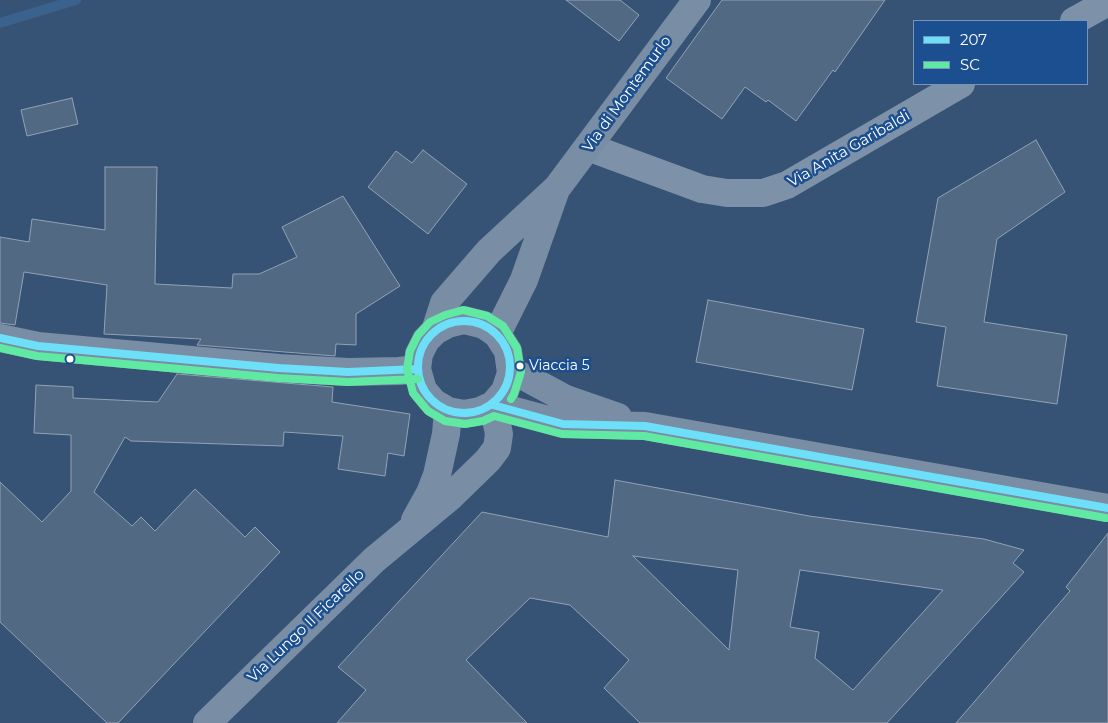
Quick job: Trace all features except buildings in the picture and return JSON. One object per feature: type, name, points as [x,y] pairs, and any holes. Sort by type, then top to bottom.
[{"type":"main road","name":"Via di Montemurlo","points":[[435,331],[444,303],[489,251],[557,188],[697,0]]},
{"type":"main road","name":"Via di Montemurlo","points":[[497,334],[524,280],[557,188]]},
{"type":"main road","points":[[464,320],[484,325],[497,334],[508,351],[511,373],[505,392],[493,404],[480,411],[464,414],[448,411],[434,403],[423,390],[418,369],[419,354],[426,340],[435,331],[448,324],[464,320]]},
{"type":"main road","points":[[0,338],[38,346],[279,368],[348,372],[418,369]]},
{"type":"main road","points":[[511,373],[527,378],[566,399],[646,426],[1108,508]]},
{"type":"main road","points":[[493,404],[563,424],[646,426]]},
{"type":"main road","name":"Via Lungo Il Ficarello","points":[[207,723],[374,560],[450,497],[488,460],[496,448],[498,434],[493,404]]},
{"type":"main road","name":"Via Lungo Il Ficarello","points":[[408,532],[430,493],[437,475],[446,434],[448,411]]},
{"type":"street","points":[[1076,20],[1108,2]]},
{"type":"street","name":"Via Anita Garibaldi","points":[[588,147],[702,189],[726,193],[763,193],[788,185],[959,85]]},
{"type":"waterway","points":[[0,23],[76,0]]},
{"type":"transit line","name":"SC","points":[[511,399],[521,372],[517,348],[503,326],[487,316],[463,310],[430,322],[418,335],[410,351],[407,369],[413,393],[428,411],[445,421],[465,424],[483,421],[494,416],[562,434],[644,436],[1106,518]]},
{"type":"transit line","name":"207","points":[[464,321],[482,324],[497,334],[507,349],[510,367],[507,385],[497,400],[482,410],[464,413],[446,410],[431,400],[421,385],[418,367],[421,349],[431,334],[446,324],[464,321]]},
{"type":"transit line","name":"207","points":[[0,338],[38,346],[279,368],[348,372],[417,369]]},
{"type":"transit line","name":"SC","points":[[0,348],[37,356],[278,378],[348,382],[418,379]]},
{"type":"transit line","name":"207","points":[[493,405],[563,424],[645,426],[1108,508]]},
{"type":"place","name":"Viaccia 5","points":[[520,366]]}]
